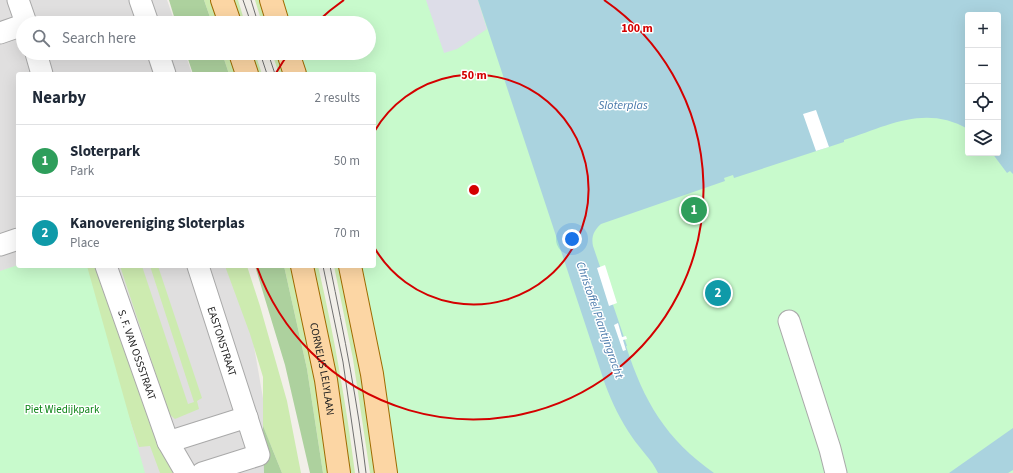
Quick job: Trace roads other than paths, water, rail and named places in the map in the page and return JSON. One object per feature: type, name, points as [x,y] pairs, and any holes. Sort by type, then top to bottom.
[{"type":"main road","points":[[222,0],[228,16]]},
{"type":"main road","points":[[271,0],[276,16]]},
{"type":"main road","points":[[242,60],[246,72]]},
{"type":"main road","points":[[290,60],[294,72]]},
{"type":"main road","name":"CORNELIS LELYLAAN","points":[[302,268],[326,380],[339,473]]},
{"type":"main road","points":[[350,268],[372,374],[386,473]]},
{"type":"street","points":[[18,0],[24,16]]},
{"type":"street","points":[[140,0],[146,16]]},
{"type":"street","points":[[0,33],[16,27]]},
{"type":"street","points":[[38,60],[41,72]]},
{"type":"street","points":[[160,60],[164,72]]},
{"type":"street","points":[[0,245],[16,240]]},
{"type":"street","name":"S. F. VAN OSSSTRAAT","points":[[107,268],[168,442]]},
{"type":"street","name":"EASTONSTRAAT","points":[[199,268],[248,417],[259,455],[202,473]]},
{"type":"street","points":[[789,321],[830,449],[836,473]]},
{"type":"street","points":[[186,473],[168,442],[248,417]]},
{"type":"water","name":"Sloterplas","points":[[478,0],[1013,0],[1013,174],[1010,171],[1007,173],[994,156],[1001,156],[1001,12],[965,12],[965,128],[937,118],[921,118],[891,124],[844,140],[844,142],[734,178],[733,175],[724,178],[725,181],[601,224],[597,229],[592,240],[593,246],[633,366],[649,402],[670,433],[697,460],[714,473],[658,473],[624,425],[605,384]]},
{"type":"water","points":[[1013,428],[1013,470],[1008,473],[949,473]]},
{"type":"tram line","points":[[243,0],[249,16]]},
{"type":"tram line","points":[[251,0],[256,16]]},
{"type":"tram line","points":[[262,60],[266,72]]},
{"type":"tram line","points":[[270,60],[274,72]]},
{"type":"tram line","points":[[323,268],[343,362],[359,473]]},
{"type":"tram line","points":[[330,268],[355,395],[366,473]]},
{"type":"place","name":"Sloterpark","points":[[694,210]]},
{"type":"place","name":"Kanovereniging Sloterplas","points":[[718,293]]},
{"type":"water label","name":"Christoffel Plantijngracht","points":[[600,320]]},
{"type":"park label","name":"Piet Wiedijkpark","points":[[62,409]]}]
